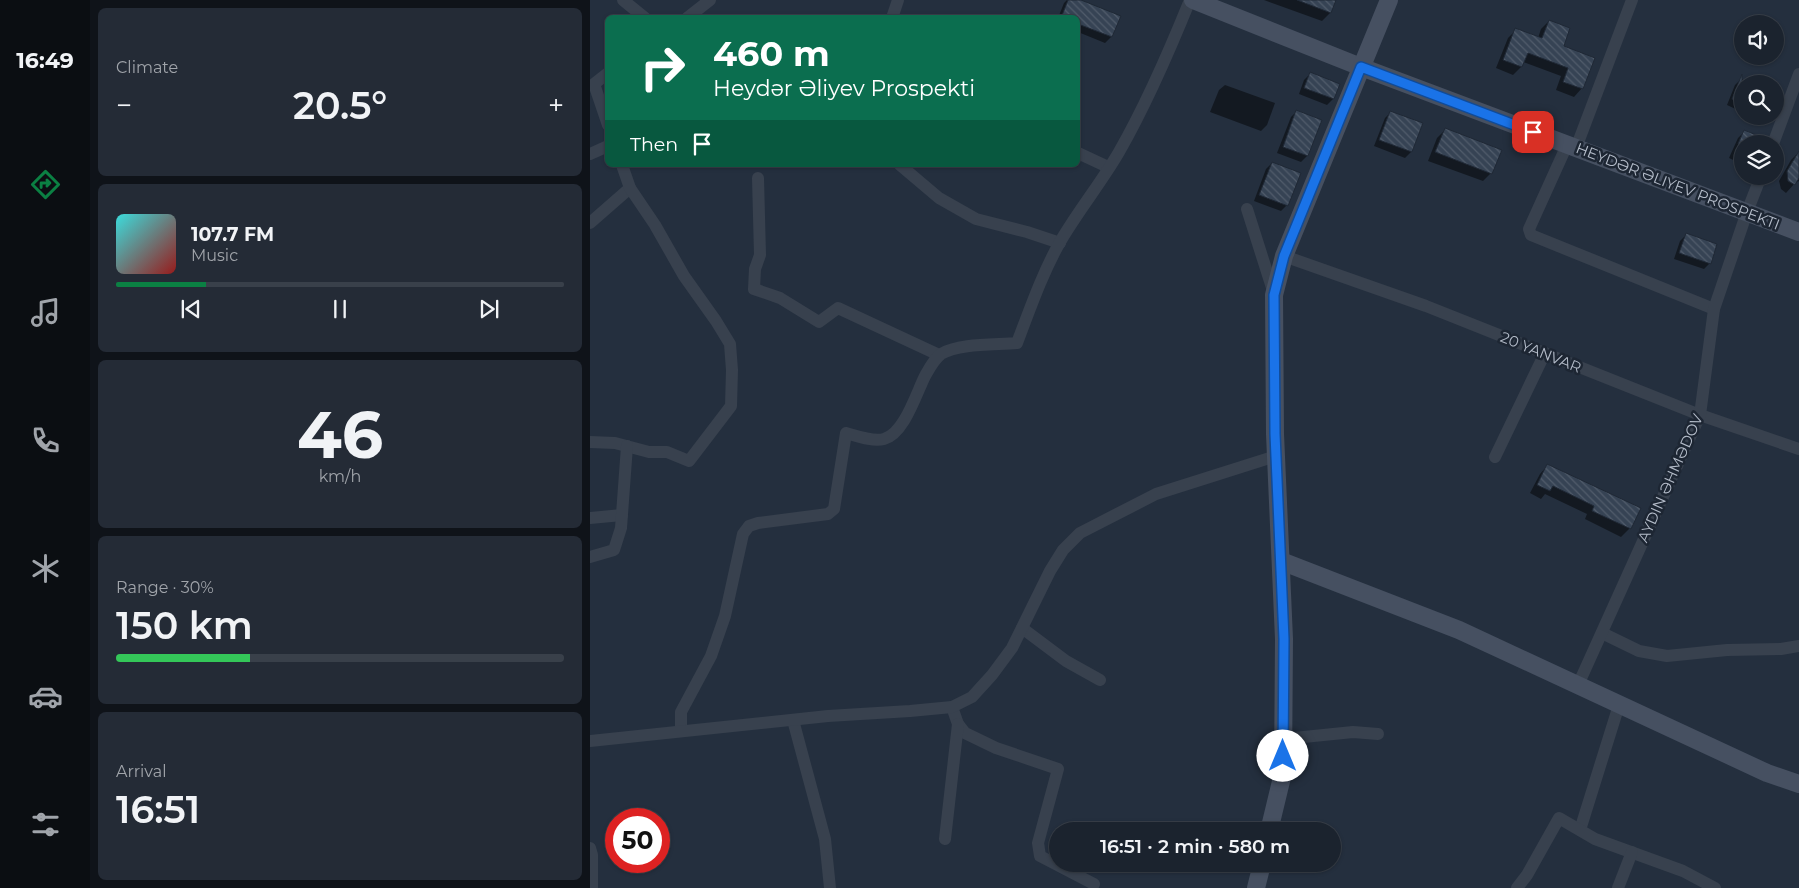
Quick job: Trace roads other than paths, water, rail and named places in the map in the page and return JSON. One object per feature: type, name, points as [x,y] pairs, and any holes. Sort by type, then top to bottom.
[{"type":"main road","name":"HEYDƏR ƏLIYEV PROSPEKTI","points":[[1192,0],[1361,67],[1799,232]]},
{"type":"main road","points":[[1271,822],[1283,773],[1284,739],[1284,639],[1276,456],[1274,295],[1284,256],[1389,0]]},
{"type":"main road","points":[[1281,561],[1459,630],[1767,773],[1799,784]]},
{"type":"main road","points":[[1256,888],[1260,872]]},
{"type":"street","points":[[622,0],[641,15]]},
{"type":"street","points":[[691,15],[710,0]]},
{"type":"street","points":[[892,15],[894,0]]},
{"type":"street","points":[[682,730],[681,712],[711,656],[725,616],[743,534],[749,526],[758,523],[828,514],[834,509],[846,433],[873,440],[884,440],[894,435],[904,421],[929,369],[939,355],[952,349],[1017,344],[1038,287],[1060,243],[1118,154],[1157,80],[1192,0]]},
{"type":"street","points":[[1632,0],[1571,146],[1529,229],[1530,235],[1714,309]]},
{"type":"street","points":[[1777,135],[1799,74]]},
{"type":"street","points":[[605,75],[594,84],[605,116]]},
{"type":"street","points":[[590,154],[605,147]]},
{"type":"street","points":[[1080,154],[1108,167]]},
{"type":"street","points":[[590,442],[615,443],[649,452],[667,452],[689,461],[731,406],[732,370],[730,344],[684,276],[655,225],[630,188],[623,167]]},
{"type":"street","points":[[902,167],[939,198],[976,219],[1027,232],[1060,243]]},
{"type":"street","points":[[758,178],[760,255],[755,269],[754,289],[780,298],[819,322],[838,308],[939,355]]},
{"type":"street","points":[[1578,685],[1700,415],[1714,309],[1758,185]]},
{"type":"street","points":[[590,223],[630,188]]},
{"type":"street","points":[[1247,209],[1274,295]]},
{"type":"street","name":"20 YANVAR","points":[[1284,256],[1426,306],[1700,415],[1799,448]]},
{"type":"street","points":[[1494,457],[1545,353]]},
{"type":"street","points":[[590,557],[614,550],[621,528],[627,446]]},
{"type":"street","points":[[590,741],[682,730],[952,707],[972,697],[992,675],[1012,648],[1050,571],[1063,550],[1080,533],[1156,494],[1276,456]]},
{"type":"street","points":[[590,518],[622,515]]},
{"type":"street","points":[[1022,628],[1066,661],[1100,680]]},
{"type":"street","points":[[1602,633],[1639,651],[1666,656],[1727,650],[1781,649],[1799,646]]},
{"type":"street","points":[[1580,830],[1619,705]]},
{"type":"street","points":[[952,707],[958,724],[965,733],[996,748],[1058,769],[1038,843],[1040,856],[1094,884]]},
{"type":"street","points":[[793,720],[825,839],[830,888]]},
{"type":"street","points":[[945,839],[958,724]]},
{"type":"street","points":[[1284,739],[1353,732],[1378,734]]},
{"type":"street","points":[[1517,888],[1528,875],[1559,818],[1596,840],[1684,871],[1715,888]]},
{"type":"street","points":[[590,848],[592,855],[592,888]]},
{"type":"street","points":[[1618,888],[1632,852]]}]
